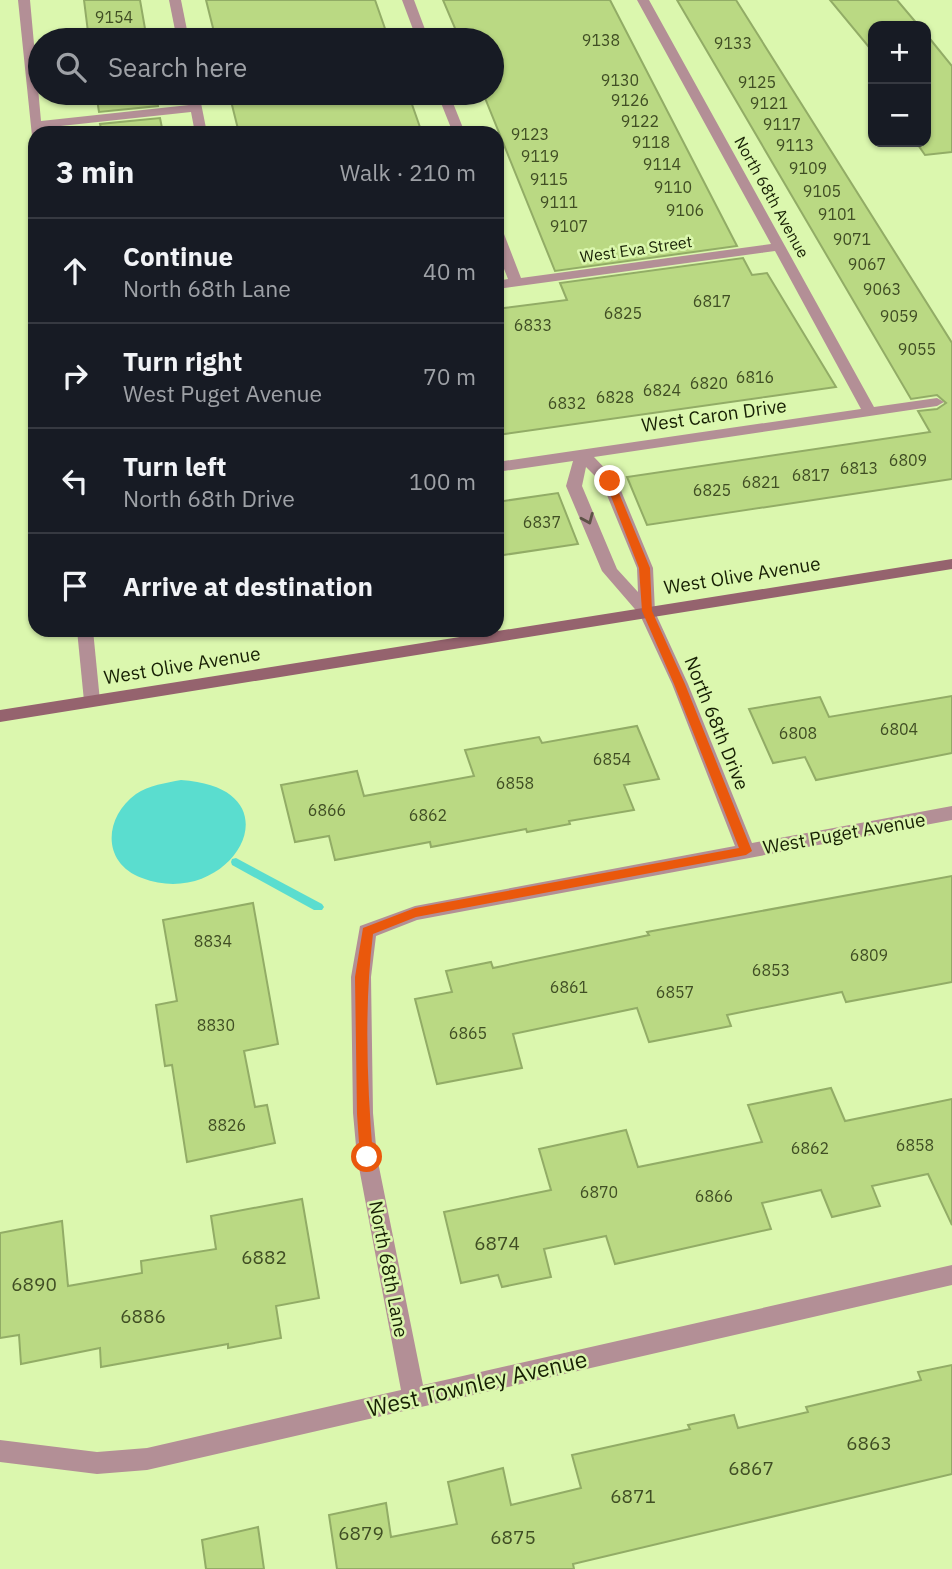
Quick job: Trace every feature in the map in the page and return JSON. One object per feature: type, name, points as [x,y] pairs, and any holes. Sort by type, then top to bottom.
[{"type":"main road","name":"West Olive Avenue","points":[[504,634],[952,564]]},
{"type":"main road","name":"West Olive Avenue","points":[[0,716],[487,637]]},
{"type":"street","points":[[24,0],[28,47]]},
{"type":"street","points":[[175,0],[181,28]]},
{"type":"street","points":[[408,0],[418,28]]},
{"type":"street","name":"North 68th Avenue","points":[[643,0],[870,412]]},
{"type":"street","points":[[33,105],[35,126]]},
{"type":"street","points":[[195,105],[200,126]]},
{"type":"street","points":[[448,105],[456,126]]},
{"type":"street","points":[[58,126],[196,108]]},
{"type":"street","name":"West Eva Street","points":[[504,284],[779,247]]},
{"type":"street","points":[[504,252],[516,282]]},
{"type":"street","name":"West Caron Drive","points":[[504,466],[937,402]]},
{"type":"street","name":"North 68th Drive","points":[[647,611],[645,568],[610,481],[582,454],[574,486],[610,572],[647,611],[680,684],[746,851]]},
{"type":"street","points":[[86,637],[92,701]]},
{"type":"street","name":"West Puget Avenue","points":[[367,932],[415,913],[952,813]]},
{"type":"street","name":"North 68th Lane","points":[[367,932],[362,977],[363,1114],[367,1157],[414,1398]]},
{"type":"street","name":"West Townley Avenue","points":[[0,1451],[97,1463],[147,1459],[952,1275]]},
{"type":"water","points":[[181,780],[218,788],[239,803],[246,823],[241,845],[226,864],[203,878],[174,884],[142,878],[119,862],[114,851],[113,827],[125,804],[136,794]]},
{"type":"building","points":[[84,0],[140,0],[145,28],[88,28]]},
{"type":"building","points":[[206,0],[375,0],[385,28],[213,28]]},
{"type":"building","points":[[443,0],[610,0],[737,246],[555,271],[504,145],[504,126],[496,126],[488,105],[504,105],[504,28],[455,28]]},
{"type":"building","points":[[677,0],[736,0],[952,343],[952,479],[647,525],[627,477],[930,432],[918,411],[937,409],[946,403],[937,395],[911,399]]},
{"type":"building","points":[[830,0],[897,0],[915,21],[868,21],[868,46]]},
{"type":"building","points":[[931,40],[952,66],[952,152],[925,155],[919,147],[931,147]]},
{"type":"building","points":[[98,105],[158,106],[99,112]]},
{"type":"building","points":[[232,105],[412,105],[420,126],[237,126]]},
{"type":"building","points":[[160,118],[162,126],[100,126]]},
{"type":"building","points":[[743,258],[752,275],[767,273],[836,387],[504,434],[504,308],[567,300],[560,283]]},
{"type":"building","points":[[558,493],[578,544],[504,555],[504,501]]},
{"type":"building","points":[[952,696],[952,753],[816,780],[805,757],[773,763],[749,709],[820,697],[829,717]]},
{"type":"building","points":[[637,726],[659,779],[624,785],[634,810],[569,821],[570,824],[527,832],[526,829],[431,847],[430,842],[335,860],[329,836],[295,842],[281,785],[357,771],[364,796],[474,776],[465,750],[539,737],[542,743]]},
{"type":"building","points":[[952,876],[952,982],[846,1002],[842,992],[727,1015],[731,1026],[649,1042],[637,1008],[513,1034],[522,1068],[437,1084],[415,999],[452,992],[446,971],[491,962],[493,968],[649,935],[647,932]]},
{"type":"building","points":[[253,903],[278,1044],[244,1051],[255,1107],[267,1105],[275,1143],[187,1162],[172,1065],[165,1066],[156,1005],[177,1001],[163,920]]},
{"type":"building","points":[[831,1088],[845,1121],[952,1099],[952,1225],[928,1174],[872,1186],[880,1206],[832,1217],[821,1190],[762,1203],[771,1229],[615,1264],[606,1236],[544,1249],[551,1277],[502,1287],[498,1275],[461,1283],[444,1212],[551,1190],[539,1149],[626,1130],[638,1167],[762,1142],[748,1105]]},
{"type":"building","points":[[302,1199],[319,1298],[276,1306],[281,1338],[228,1348],[228,1344],[101,1367],[100,1348],[21,1364],[19,1335],[0,1338],[0,1233],[62,1221],[68,1286],[142,1273],[141,1261],[216,1249],[211,1216]]},
{"type":"building","points":[[952,1365],[952,1474],[573,1564],[574,1569],[337,1569],[329,1515],[386,1503],[391,1537],[457,1524],[448,1482],[503,1468],[511,1505],[581,1488],[572,1455],[690,1429],[688,1425],[734,1415],[738,1428],[808,1412],[806,1407],[921,1380],[918,1372]]},
{"type":"building","points":[[258,1527],[264,1569],[206,1569],[202,1540]]},
{"type":"waterway","points":[[236,862],[318,907]]},
{"type":"route","points":[[367,1157],[363,1114],[362,977],[367,932],[415,913],[746,851],[680,684],[647,611],[645,568],[610,481]]}]
